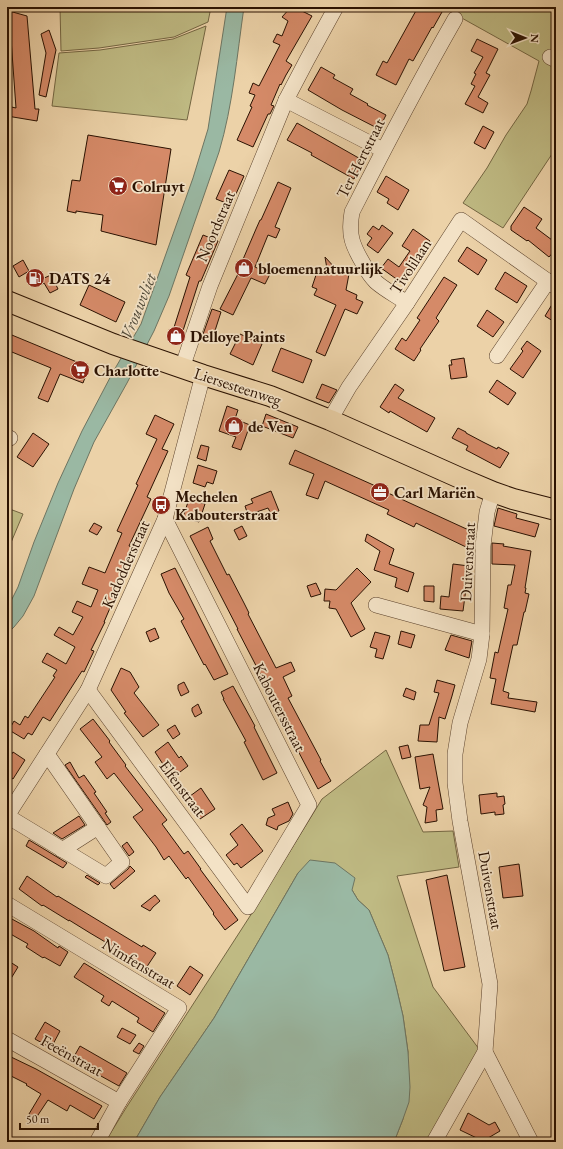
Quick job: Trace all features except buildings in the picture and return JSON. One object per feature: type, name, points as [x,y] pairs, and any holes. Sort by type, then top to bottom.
[{"type":"main road","name":"Liersesteenweg","points":[[7,301],[120,346],[182,368],[270,396],[330,420],[493,492],[556,510]]},
{"type":"street","name":"Noordstraat","points":[[182,368],[210,286],[286,100],[336,7]]},
{"type":"street","name":"Ter Hertstraat","points":[[407,303],[377,283],[370,276],[353,245],[350,232],[350,223],[352,212],[383,150],[429,63],[455,19]]},
{"type":"street","points":[[286,100],[383,150]]},
{"type":"street","name":"Tivolilaan","points":[[330,420],[462,220],[552,284],[497,356]]},
{"type":"street","name":"Kadodderstraat","points":[[47,754],[122,862],[106,876],[7,816],[88,690],[165,519],[204,375]]},
{"type":"street","name":"Duivenstraat","points":[[434,1142],[485,1052],[490,984],[460,821],[455,783],[455,754],[460,723],[478,659],[482,634],[483,546],[487,512],[493,492]]},
{"type":"street","name":"Kaboutersstraat","points":[[165,519],[309,805],[248,907]]},
{"type":"street","points":[[376,605],[482,634]]},
{"type":"street","name":"Elfenstraat","points":[[88,690],[248,907]]},
{"type":"street","points":[[62,850],[98,827]]},
{"type":"street","name":"Nimfenstraat","points":[[7,904],[179,1008],[119,1102]]},
{"type":"street","name":"Feeënstraat","points":[[7,1039],[119,1102]]},
{"type":"street","points":[[485,1052],[531,1142]]},
{"type":"street","points":[[97,1142],[119,1102]]},
{"type":"shaded area","points":[[60,7],[211,7],[208,22],[174,37],[99,48],[61,51]]},
{"type":"shaded area","points":[[227,7],[244,7],[228,116],[219,152],[169,296],[154,331],[94,442],[74,489],[34,596],[23,616],[7,634],[7,609],[18,587],[34,542],[58,483],[82,431],[113,372],[141,324],[193,178],[208,129]]},
{"type":"shaded area","points":[[442,7],[556,7],[556,148],[503,228],[463,203],[527,104],[539,61]]},
{"type":"shaded area","points":[[206,26],[187,120],[52,106],[59,53],[100,50],[173,39]]},
{"type":"shaded area","points":[[7,508],[23,514],[7,552]]},
{"type":"shaded area","points":[[386,750],[423,832],[453,831],[459,867],[397,876],[433,987],[479,1049],[426,1142],[394,1142],[403,1119],[408,1052],[403,1016],[388,955],[369,910],[358,900],[352,890],[298,873],[214,1018],[160,1097],[134,1142],[105,1142],[252,913],[322,799]]},
{"type":"shaded area","points":[[310,860],[335,863],[355,878],[352,890],[358,900],[369,910],[388,955],[403,1016],[408,1052],[410,1087],[409,1102],[394,1142],[134,1142],[160,1097],[214,1018],[298,873]]},
{"type":"place","name":"Colruyt","points":[[118,186]]},
{"type":"place","name":"bloemennatuurlijk","points":[[244,268]]},
{"type":"place","name":"DATS 24","points":[[35,278]]},
{"type":"place","name":"Delloye Paints","points":[[176,336]]},
{"type":"place","name":"Charlotte","points":[[80,370]]},
{"type":"place","name":"de Ven","points":[[234,426]]},
{"type":"place","name":"Carl Mariën","points":[[380,492]]},
{"type":"place","name":"Mechelen Kabouterstraat","points":[[161,505]]},
{"type":"water label","name":"Vrouwvliet","points":[[138,306]]}]
